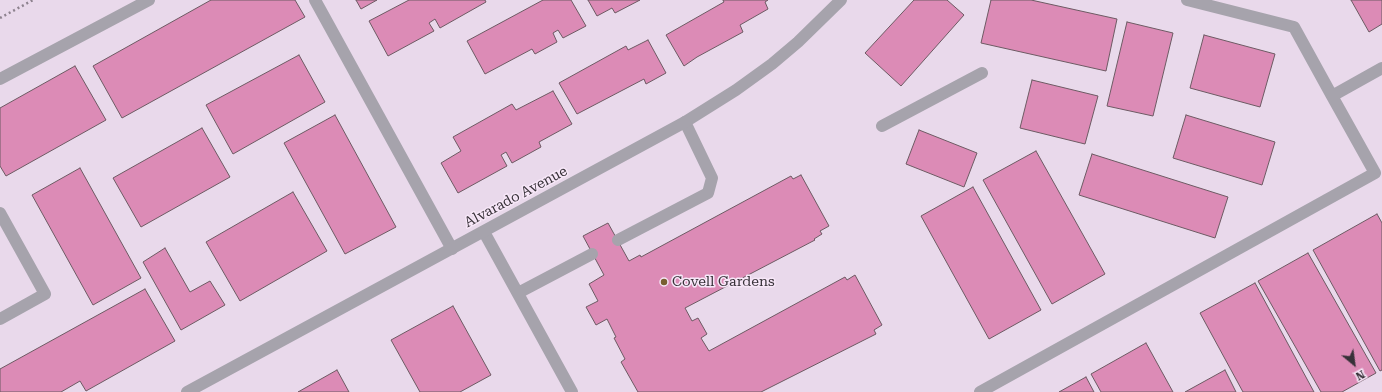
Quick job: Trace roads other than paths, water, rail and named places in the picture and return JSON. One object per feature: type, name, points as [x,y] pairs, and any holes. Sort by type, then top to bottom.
[{"type":"street","points":[[0,79],[149,0]]},
{"type":"street","points":[[315,0],[452,249]]},
{"type":"street","name":"Alvarado Avenue","points":[[187,392],[685,122],[736,90],[772,64],[798,42],[841,0]]},
{"type":"street","points":[[980,392],[1375,173],[1294,27],[1187,0]]},
{"type":"street","points":[[1332,96],[1382,68]]},
{"type":"street","points":[[882,126],[982,74]]},
{"type":"street","points":[[618,240],[708,192],[712,178],[685,122]]},
{"type":"street","points":[[0,213],[45,294],[0,319]]},
{"type":"street","points":[[484,232],[572,392]]},
{"type":"street","points":[[518,293],[592,254]]},
{"type":"place","name":"Covell Gardens","points":[[664,282]]}]
